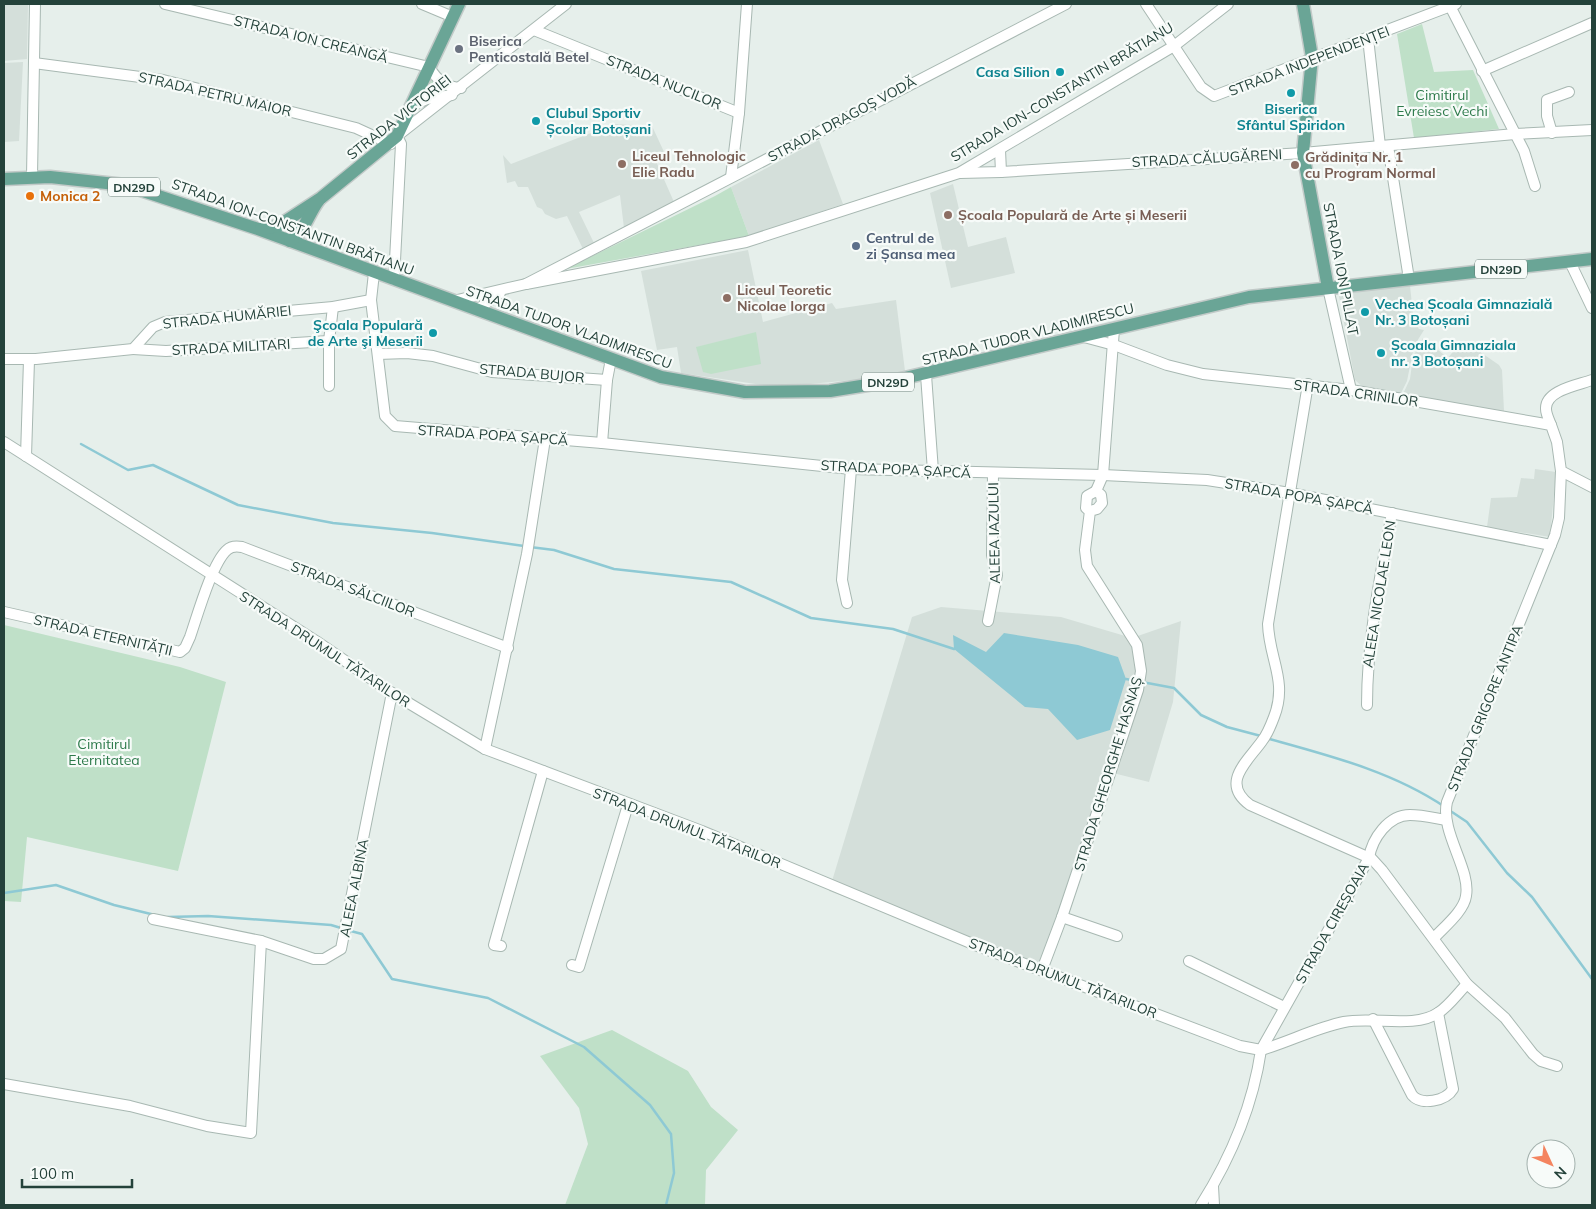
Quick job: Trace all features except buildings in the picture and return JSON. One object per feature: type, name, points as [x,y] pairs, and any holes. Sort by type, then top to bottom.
[{"type":"main road","points":[[394,140],[412,106],[459,4]]},
{"type":"main road","name":"STRADA ION PILLAT","points":[[1303,4],[1312,57],[1302,153],[1328,288]]},
{"type":"main road","name":"STRADA VICTORIEI","points":[[258,229],[272,229],[297,214],[321,198],[394,140]]},
{"type":"main road","name":"STRADA ION-CONSTANTIN BRĂTIANU","points":[[4,179],[32,176],[125,184],[258,229],[319,254],[452,301]]},
{"type":"main road","name":"STRADA VICTORIEI","points":[[290,241],[307,224],[312,209],[321,198]]},
{"type":"main road","points":[[290,241],[291,229],[297,214]]},
{"type":"main road","points":[[307,224],[308,242],[319,254]]},
{"type":"main road","name":"STRADA TUDOR VLADIMIRESCU","points":[[452,301],[661,377],[746,392],[830,391],[926,375],[1249,297],[1592,259]]},
{"type":"street","points":[[32,176],[35,4]]},
{"type":"street","name":"STRADA ION CREANGĂ","points":[[165,4],[429,67]]},
{"type":"street","points":[[422,4],[453,17]]},
{"type":"street","name":"STRADA VICTORIEI","points":[[394,140],[566,4]]},
{"type":"street","points":[[731,177],[739,112],[747,4]]},
{"type":"street","name":"STRADA DRAGOȘ VODĂ","points":[[452,301],[526,284],[1066,4]]},
{"type":"street","name":"STRADA INDEPENDENȚEI","points":[[1146,4],[1201,86],[1214,96],[1452,5]]},
{"type":"street","name":"STRADA ION-CONSTANTIN BRĂTIANU","points":[[526,284],[746,242],[959,173],[1174,46],[1228,4]]},
{"type":"street","points":[[1452,5],[1482,70],[1524,151],[1535,186]]},
{"type":"street","points":[[1482,70],[1592,23]]},
{"type":"street","name":"STRADA NUCILOR","points":[[534,30],[739,112]]},
{"type":"street","points":[[1368,38],[1384,146],[1409,279]]},
{"type":"street","name":"STRADA PETRU MAIOR","points":[[34,63],[163,80],[356,128],[394,140]]},
{"type":"street","points":[[429,67],[440,81],[457,92]]},
{"type":"street","points":[[412,106],[427,99],[457,92]]},
{"type":"street","points":[[1552,133],[1547,116],[1548,100],[1569,92]]},
{"type":"street","name":"STRADA CĂLUGĂRENI","points":[[959,173],[1302,153],[1515,134],[1592,130]]},
{"type":"street","points":[[394,140],[401,144],[394,280]]},
{"type":"street","points":[[1000,150],[1001,172]]},
{"type":"street","points":[[1570,262],[1592,308]]},
{"type":"street","name":"STRADA POPA ȘAPCĂ","points":[[374,273],[371,300],[385,416],[395,426],[602,443],[851,469],[993,474],[1102,475],[1207,480],[1290,493],[1551,545]]},
{"type":"street","name":"STRADA ION PILLAT","points":[[1328,288],[1351,390]]},
{"type":"street","points":[[477,310],[504,290]]},
{"type":"street","name":"STRADA HUMĂRIEI","points":[[133,349],[153,328],[165,322],[333,307],[371,300]]},
{"type":"street","points":[[329,386],[329,341],[333,307]]},
{"type":"street","name":"STRADA GHEORGHE HASNAȘ","points":[[1042,970],[1062,917],[1138,690],[1140,670],[1136,645],[1087,566],[1085,550],[1090,511],[1097,509],[1102,503],[1101,495],[1096,491],[1102,475],[1114,329]]},
{"type":"street","name":"STRADA CRINILOR","points":[[1084,337],[1114,345],[1146,359],[1203,374],[1351,390],[1551,425]]},
{"type":"street","name":"STRADA MILITARI","points":[[133,349],[166,351],[329,341]]},
{"type":"street","points":[[4,359],[29,360],[133,349]]},
{"type":"street","name":"STRADA BUJOR","points":[[378,354],[407,352],[433,356],[492,372],[607,380]]},
{"type":"street","points":[[602,443],[607,380],[611,359]]},
{"type":"street","points":[[26,456],[29,360]]},
{"type":"street","points":[[926,375],[933,471]]},
{"type":"street","points":[[1592,380],[1556,393],[1550,398],[1546,410],[1557,442],[1561,471],[1592,487]]},
{"type":"street","points":[[1308,384],[1268,624],[1269,640],[1281,692],[1274,716],[1263,740],[1242,765],[1237,780],[1238,790],[1242,799],[1250,805],[1369,858],[1382,870],[1467,984],[1511,1024],[1533,1054],[1541,1060],[1557,1066]]},
{"type":"street","points":[[485,748],[527,554],[545,439]]},
{"type":"street","name":"STRADA DRUMUL TĂTARILOR","points":[[4,442],[316,641],[392,692],[485,748],[702,831],[972,944],[1240,1046],[1261,1050]]},
{"type":"street","points":[[847,603],[842,580],[851,469]]},
{"type":"street","name":"STRADA GRIGORE ANTIPA","points":[[1446,811],[1551,545],[1559,518],[1561,471]]},
{"type":"street","name":"ALEEA IAZULUI","points":[[988,621],[996,575],[992,554],[993,474]]},
{"type":"street","name":"ALEEA NICOLAE LEON","points":[[1366,706],[1370,642],[1392,513]]},
{"type":"street","name":"STRADA SĂLCIILOR","points":[[212,576],[227,549],[233,546],[249,548],[508,648]]},
{"type":"street","name":"STRADA ETERNITĂȚII","points":[[4,612],[180,652],[185,648],[212,576]]},
{"type":"street","name":"ALEEA ALBINA","points":[[153,919],[261,941],[314,959],[324,959],[341,949],[392,692]]},
{"type":"street","points":[[501,946],[494,945],[543,771]]},
{"type":"street","points":[[572,965],[579,967],[628,804]]},
{"type":"street","points":[[1434,938],[1462,906],[1466,895],[1465,882],[1446,811]]},
{"type":"street","name":"STRADA CIREȘOAIA","points":[[1261,1050],[1369,858],[1371,844],[1385,827],[1396,819],[1409,815],[1446,811]]},
{"type":"street","points":[[1062,917],[1117,936]]},
{"type":"street","points":[[4,1084],[130,1106],[199,1125],[251,1133],[261,941]]},
{"type":"street","points":[[1189,961],[1284,1007]]},
{"type":"street","points":[[1201,1205],[1228,1158],[1258,1073],[1261,1050],[1324,1027],[1345,1022],[1373,1019],[1414,1021],[1438,1013],[1467,984]]},
{"type":"street","points":[[1373,1019],[1412,1094],[1416,1099],[1423,1101],[1442,1098],[1450,1094],[1453,1089],[1438,1013]]},
{"type":"street","points":[[1213,1186],[1214,1205]]},
{"type":"shaded area","points":[[4,4],[28,4],[27,59],[4,61]]},
{"type":"shaded area","points":[[23,62],[19,141],[4,142],[4,63]]},
{"type":"shaded area","points":[[614,124],[652,126],[665,154],[655,159],[674,202],[624,228],[620,195],[579,212],[594,243],[583,249],[567,216],[556,219],[545,214],[542,209],[537,207],[528,187],[518,187],[515,181],[507,183],[503,155],[511,164]]},
{"type":"shaded area","points":[[819,140],[843,204],[749,236],[731,187]]},
{"type":"shaded area","name":"Școala Populară de Arte și Meserii","points":[[953,184],[968,247],[1006,237],[1015,273],[951,288],[930,193]]},
{"type":"shaded area","points":[[748,250],[763,322],[832,303],[836,309],[896,300],[905,371],[876,378],[776,387],[681,373],[677,347],[657,350],[641,271]]},
{"type":"shaded area","points":[[1410,286],[1414,323],[1419,329],[1424,330],[1414,346],[1407,381],[1400,395],[1363,387],[1355,380],[1339,296],[1378,288]]},
{"type":"shaded area","points":[[1423,338],[1448,358],[1455,349],[1473,347],[1499,365],[1502,370],[1504,411],[1403,394],[1410,379],[1413,357]]},
{"type":"shaded area","points":[[1535,469],[1556,472],[1550,537],[1487,527],[1491,498],[1517,497],[1521,478],[1534,479]]},
{"type":"shaded area","points":[[941,607],[1061,617],[1132,638],[1181,621],[1173,702],[1149,782],[1109,772],[1042,970],[829,891],[912,617]]},
{"type":"green space","name":"Cimitirul Evreiesc Vechi","points":[[1422,24],[1434,72],[1473,70],[1499,129],[1414,138],[1397,34]]},
{"type":"green space","points":[[431,77],[443,89],[421,98]]},
{"type":"green space","points":[[731,187],[749,236],[566,269],[715,196]]},
{"type":"green space","points":[[756,332],[761,364],[711,374],[703,372],[696,347]]},
{"type":"green space","name":"Cimitirul Eternitatea","points":[[4,625],[180,667],[226,682],[178,871],[27,837],[21,902],[4,901]]},
{"type":"green space","points":[[612,1030],[688,1071],[711,1107],[738,1130],[706,1170],[705,1205],[565,1205],[588,1144],[579,1108],[540,1056]]},
{"type":"water","points":[[1004,633],[1078,645],[1118,657],[1126,679],[1110,730],[1077,740],[1048,709],[1025,707],[954,649],[953,635],[986,652]]},
{"type":"waterway","points":[[81,444],[128,470],[153,465],[238,505],[333,523],[432,533],[524,546]]},
{"type":"waterway","points":[[530,547],[554,550],[614,569],[731,582],[811,618],[893,629],[954,649]]},
{"type":"waterway","points":[[1126,679],[1137,681]]},
{"type":"waterway","points":[[1142,682],[1174,688],[1201,715],[1227,727],[1261,736]]},
{"type":"waterway","points":[[1266,738],[1358,765],[1403,783],[1445,807]]},
{"type":"waterway","points":[[1449,810],[1467,822],[1507,873],[1532,897],[1592,979]]},
{"type":"waterway","points":[[4,893],[56,885],[114,905],[155,915]]},
{"type":"waterway","points":[[168,917],[208,916],[331,925],[341,928]]},
{"type":"waterway","points":[[347,930],[362,934],[392,979],[488,998],[584,1047],[650,1105],[671,1134],[674,1173],[666,1205]]},
{"type":"place","name":"Biserica Penticostală Betel","points":[[459,49]]},
{"type":"place","name":"Casa Silion","points":[[1060,72]]},
{"type":"place","name":"Biserica Sfântul Spiridon","points":[[1291,93]]},
{"type":"place","name":"Clubul Sportiv Școlar Botoșani","points":[[536,121]]},
{"type":"place","name":"Liceul Tehnologic Elie Radu","points":[[622,164]]},
{"type":"place","name":"Grădinița Nr. 1 cu Program Normal","points":[[1295,165]]},
{"type":"place","name":"Monica 2","points":[[30,196]]},
{"type":"place","name":"Școala Populară de Arte și Meserii","points":[[948,215]]},
{"type":"place","name":"Centrul de zi Șansa mea","points":[[856,246]]},
{"type":"place","name":"Liceul Teoretic Nicolae Iorga","points":[[727,298]]},
{"type":"place","name":"Vechea Școala Gimnazială Nr. 3 Botoșani","points":[[1365,312]]},
{"type":"place","name":"Şcoala Populară de Arte şi Meserii","points":[[433,333]]},
{"type":"place","name":"Școala Gimnaziala nr. 3 Botoșani","points":[[1381,353]]}]
